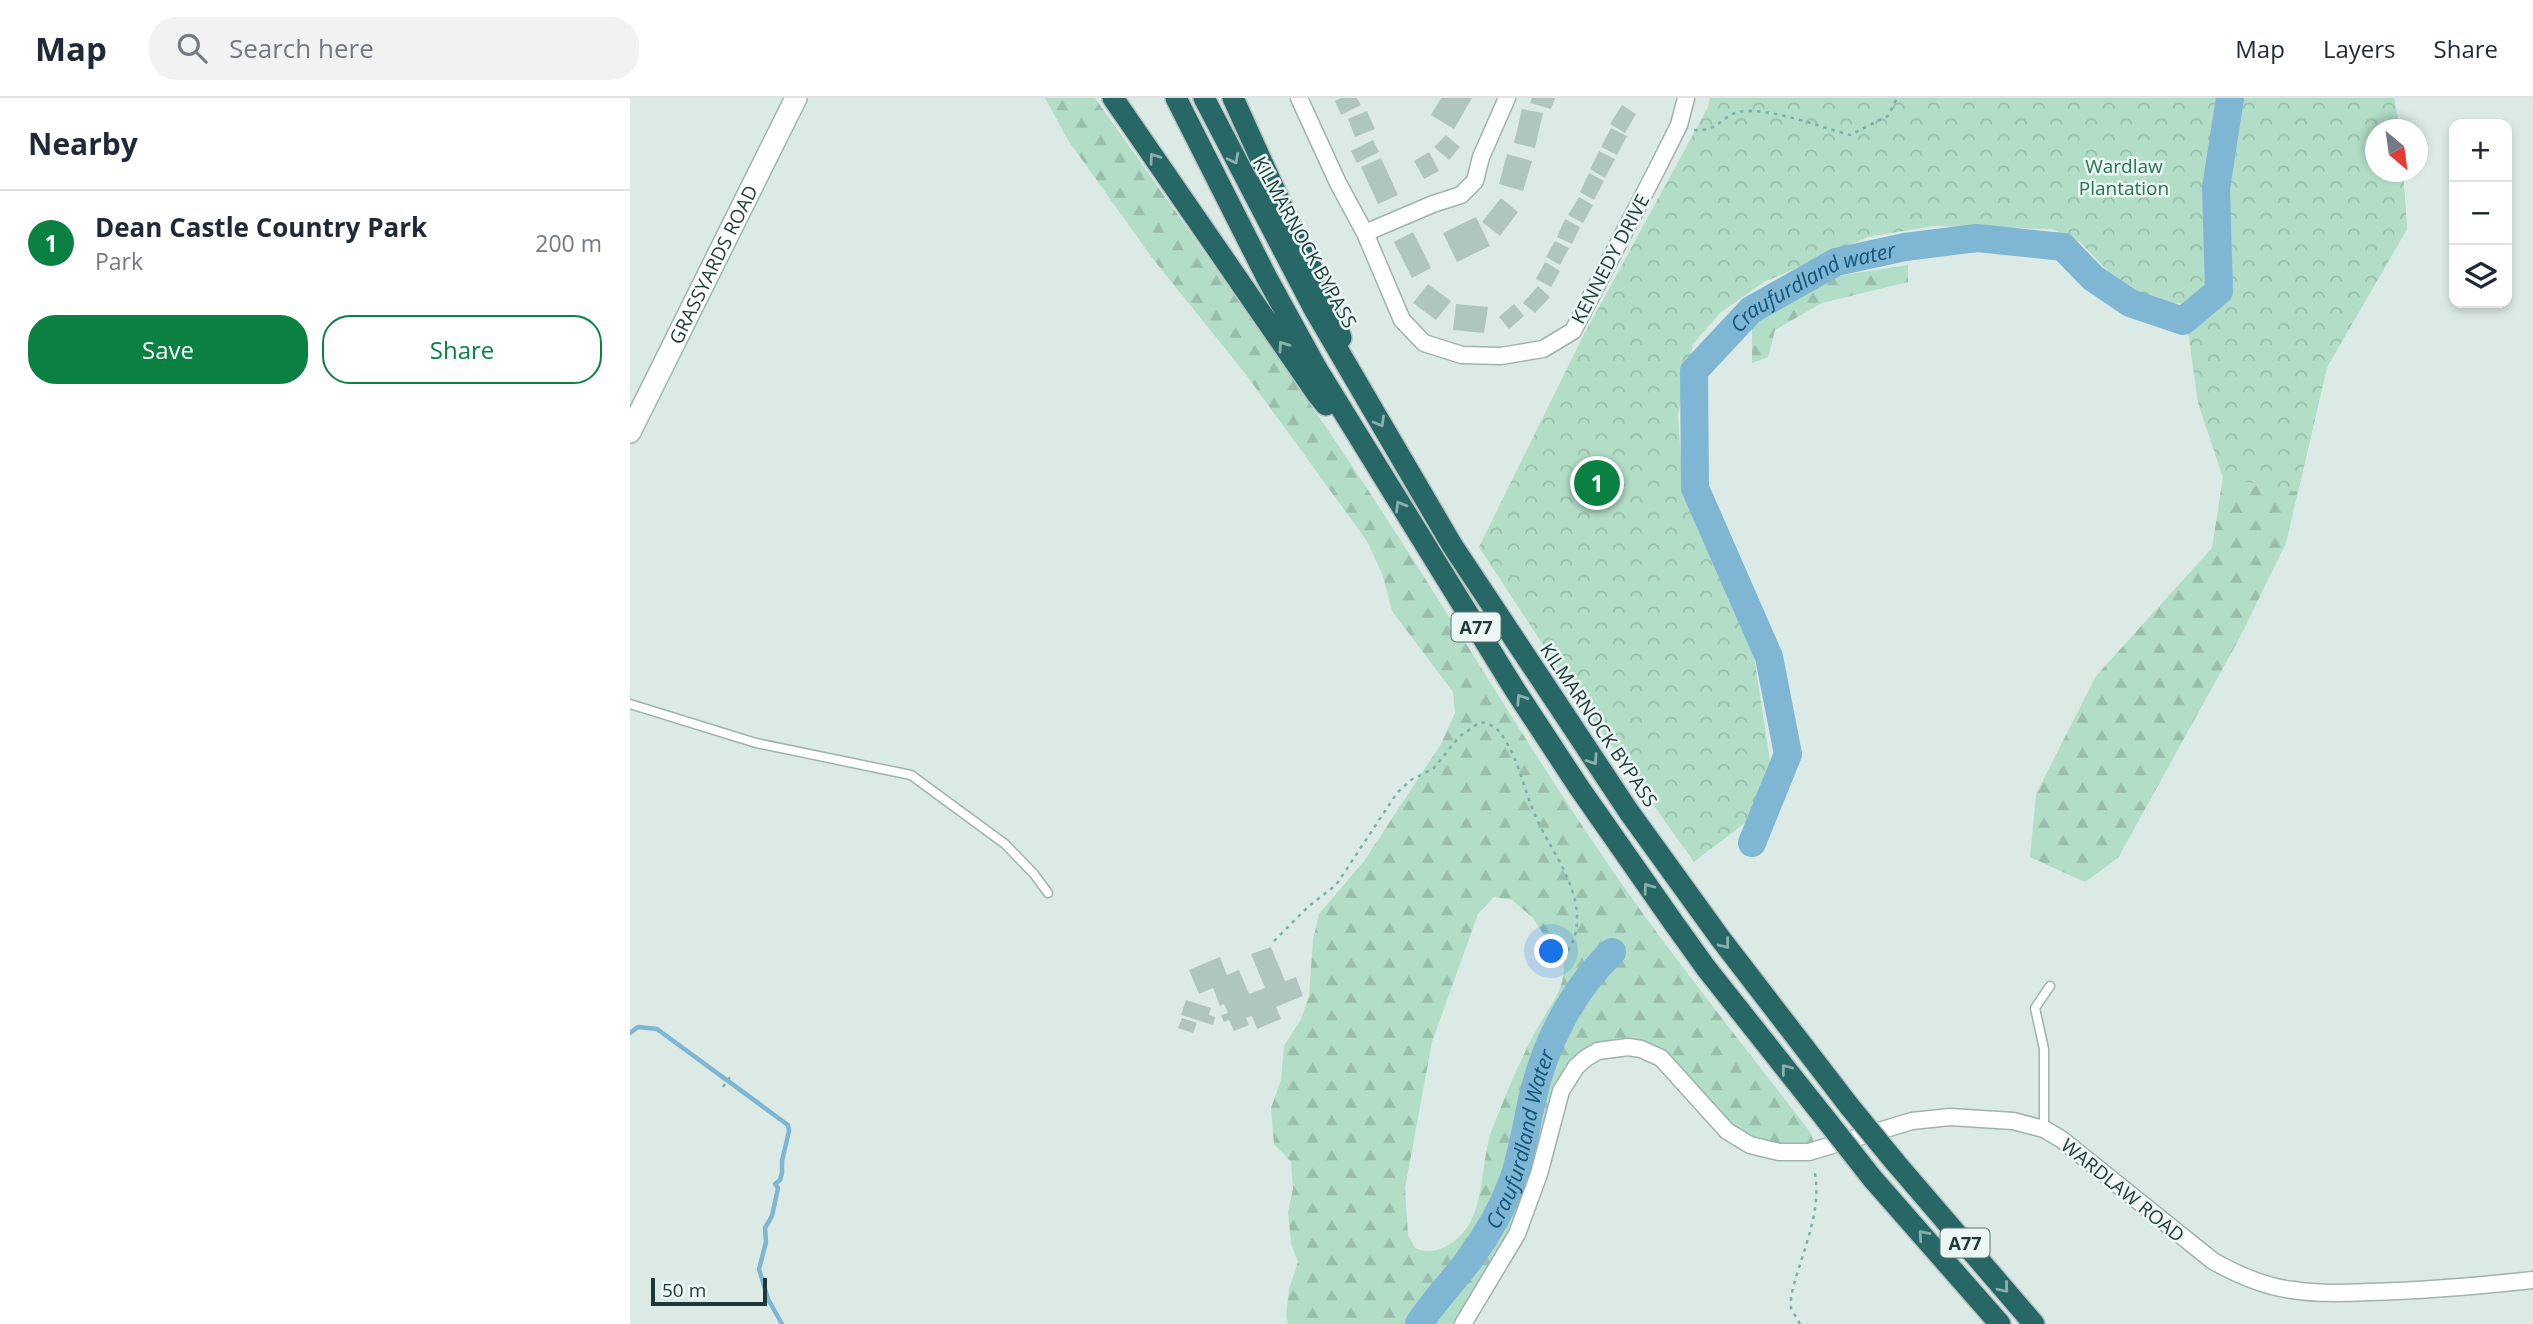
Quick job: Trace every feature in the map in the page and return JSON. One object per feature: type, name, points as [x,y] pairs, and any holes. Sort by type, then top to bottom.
[{"type":"highway","name":"A77","points":[[1113,98],[1317,394],[1357,436]]},
{"type":"highway","name":"A77","points":[[1176,98],[1267,278],[1357,436],[1515,690],[1614,839],[1706,968],[1872,1178],[2000,1324]]},
{"type":"highway","name":"KILMARNOCK BYPASS","points":[[1204,98],[1283,253],[1452,545],[1593,761],[1720,938],[1850,1107],[2034,1324]]},
{"type":"highway","name":"A77","points":[[1233,98],[1295,236],[1332,309],[1354,377]]},
{"type":"street","name":"GRASSYARDS ROAD","points":[[630,432],[796,98]]},
{"type":"street","name":"KENNEDY DRIVE","points":[[1299,98],[1338,183],[1365,233],[1402,320],[1424,343],[1462,355],[1501,356],[1543,349],[1573,331],[1679,125],[1686,98]]},
{"type":"street","points":[[1365,233],[1461,195],[1475,181],[1481,157],[1507,98]]},
{"type":"street","name":"WARDLAW ROAD","points":[[1463,1324],[1517,1234],[1539,1174],[1561,1091],[1586,1058],[1598,1051],[1628,1047],[1651,1053],[1670,1066],[1715,1120],[1737,1139],[1779,1152],[1809,1152],[1912,1121],[1950,1117],[2013,1121],[2044,1129],[2061,1139],[2198,1250],[2232,1272],[2254,1281],[2292,1290],[2357,1292],[2416,1291],[2533,1280]]},
{"type":"lane","points":[[630,704],[756,743],[911,775],[1005,844],[1048,893]]},
{"type":"lane","points":[[2044,1129],[2043,1049],[2035,1008],[2050,986]]},
{"type":"path","points":[[1679,125],[1697,131],[1716,127],[1736,113],[1764,111],[1850,135],[1888,116],[1897,98]]},
{"type":"path","points":[[1274,941],[1309,906],[1336,885],[1397,793],[1411,780],[1434,768],[1459,737],[1480,722],[1489,723],[1505,739],[1521,771],[1535,815],[1548,844],[1573,890],[1577,913],[1576,931],[1572,946],[1558,963]]},
{"type":"path","points":[[723,1087],[730,1077]]},
{"type":"path","points":[[1800,1324],[1791,1308],[1791,1297],[1814,1219],[1816,1175],[1809,1152]]},
{"type":"green space","points":[[1045,98],[1095,98],[1333,438],[1619,880],[1810,1132],[1817,1150],[1750,1145],[1681,1078],[1628,1047],[1576,1067],[1539,1174],[1463,1324],[1288,1324],[1286,1316],[1289,1289],[1298,1262],[1291,1243],[1288,1212],[1293,1188],[1291,1162],[1274,1144],[1271,1108],[1281,1080],[1284,1046],[1301,1019],[1309,996],[1313,940],[1319,914],[1364,861],[1441,744],[1455,713],[1453,692],[1392,611],[1383,576],[1367,541],[1244,372],[1153,259],[1068,140]],"holes":[[[1494,897],[1512,900],[1533,918],[1564,966],[1561,985],[1511,1082],[1493,1127],[1479,1197],[1470,1223],[1457,1239],[1446,1246],[1434,1251],[1421,1250],[1415,1248],[1408,1235],[1405,1188],[1432,1042],[1478,914]]]},
{"type":"green space","name":"Wardlaw Plantation","points":[[1710,98],[2394,98],[2398,119],[2365,119],[2365,182],[2404,182],[2407,229],[2327,367],[2298,492],[2223,477],[2198,403],[2189,339],[2180,303],[2162,305],[2119,283],[2080,242],[2052,229],[1933,226],[1868,237],[1764,282],[1720,313],[1693,344],[1678,415],[1683,489],[1751,636],[1772,774],[1750,819],[1694,862],[1579,700],[1479,547],[1580,342],[1708,107]]},
{"type":"green space","points":[[2394,98],[2398,119],[2381,119]]},
{"type":"green space","points":[[2365,143],[2365,182],[2404,182],[2407,229],[2327,367],[2286,543],[2239,639],[2118,858],[2085,882],[2030,857],[2036,794],[2096,676],[2212,548],[2223,477],[2198,403]]},
{"type":"green space","points":[[1908,265],[1908,282],[1822,303],[1775,330],[1768,357],[1752,363],[1752,325],[1825,278]]},
{"type":"building","points":[[1341,98],[1357,98],[1361,105],[1341,115],[1335,101]]},
{"type":"building","points":[[1441,98],[1472,98],[1454,129],[1431,115]]},
{"type":"building","points":[[1532,98],[1555,98],[1551,109],[1530,103]]},
{"type":"building","points":[[1622,105],[1636,114],[1625,133],[1610,124]]},
{"type":"building","points":[[1522,109],[1543,113],[1535,148],[1514,143]]},
{"type":"building","points":[[1367,111],[1375,129],[1355,137],[1348,119]]},
{"type":"building","points":[[1611,128],[1627,136],[1617,155],[1601,147]]},
{"type":"building","points":[[1446,135],[1460,147],[1449,160],[1434,147]]},
{"type":"building","points":[[1373,140],[1379,152],[1357,163],[1351,151]]},
{"type":"building","points":[[1599,151],[1615,159],[1605,178],[1590,169]]},
{"type":"building","points":[[1429,152],[1439,171],[1424,179],[1414,161]]},
{"type":"building","points":[[1507,154],[1532,161],[1523,191],[1499,184]]},
{"type":"building","points":[[1381,158],[1398,195],[1378,204],[1361,167]]},
{"type":"building","points":[[1589,173],[1604,181],[1594,200],[1580,192]]},
{"type":"building","points":[[1579,197],[1593,205],[1583,223],[1568,215]]},
{"type":"building","points":[[1501,198],[1518,212],[1500,236],[1482,222]]},
{"type":"building","points":[[1476,217],[1490,246],[1457,262],[1443,233]]},
{"type":"building","points":[[1565,219],[1580,227],[1572,244],[1557,237]]},
{"type":"building","points":[[1413,232],[1431,268],[1412,278],[1394,242]]},
{"type":"building","points":[[1555,241],[1569,248],[1560,265],[1546,257]]},
{"type":"building","points":[[1545,262],[1560,271],[1551,287],[1536,279]]},
{"type":"building","points":[[1428,284],[1451,301],[1436,320],[1413,303]]},
{"type":"building","points":[[1538,286],[1550,297],[1535,313],[1523,303]]},
{"type":"building","points":[[1456,304],[1488,307],[1484,333],[1453,330]]},
{"type":"building","points":[[1514,304],[1524,316],[1509,329],[1499,317]]},
{"type":"building","points":[[1271,947],[1285,981],[1296,977],[1303,996],[1276,1007],[1281,1019],[1257,1029],[1252,1016],[1246,1018],[1249,1025],[1234,1031],[1229,1020],[1224,1022],[1221,1015],[1228,1013],[1224,1004],[1220,1006],[1213,988],[1199,994],[1189,970],[1220,957],[1227,975],[1239,970],[1249,994],[1265,988],[1251,954]]},
{"type":"building","points":[[1186,1000],[1211,1008],[1209,1015],[1215,1017],[1213,1025],[1181,1015]]},
{"type":"building","points":[[1182,1018],[1197,1023],[1193,1033],[1178,1028]]},
{"type":"waterway","name":"Craufurdland water","points":[[1752,843],[1788,754],[1769,657],[1695,488],[1694,371],[1751,310],[1836,262],[1905,247],[1977,238],[2063,247],[2093,278],[2130,303],[2183,321],[2219,291],[2216,188],[2230,98]]},
{"type":"waterway","name":"Craufurdland Water","points":[[1419,1324],[1471,1257],[1499,1212],[1515,1173],[1537,1080],[1552,1039],[1572,1001],[1612,952]]},
{"type":"waterway","points":[[630,1033],[638,1027],[657,1029],[788,1125],[782,1173],[775,1184],[778,1188],[772,1216],[765,1228],[766,1242],[759,1269],[768,1299],[782,1324]]},
{"type":"place","name":"Dean Castle Country Park","points":[[1597,483]]}]
